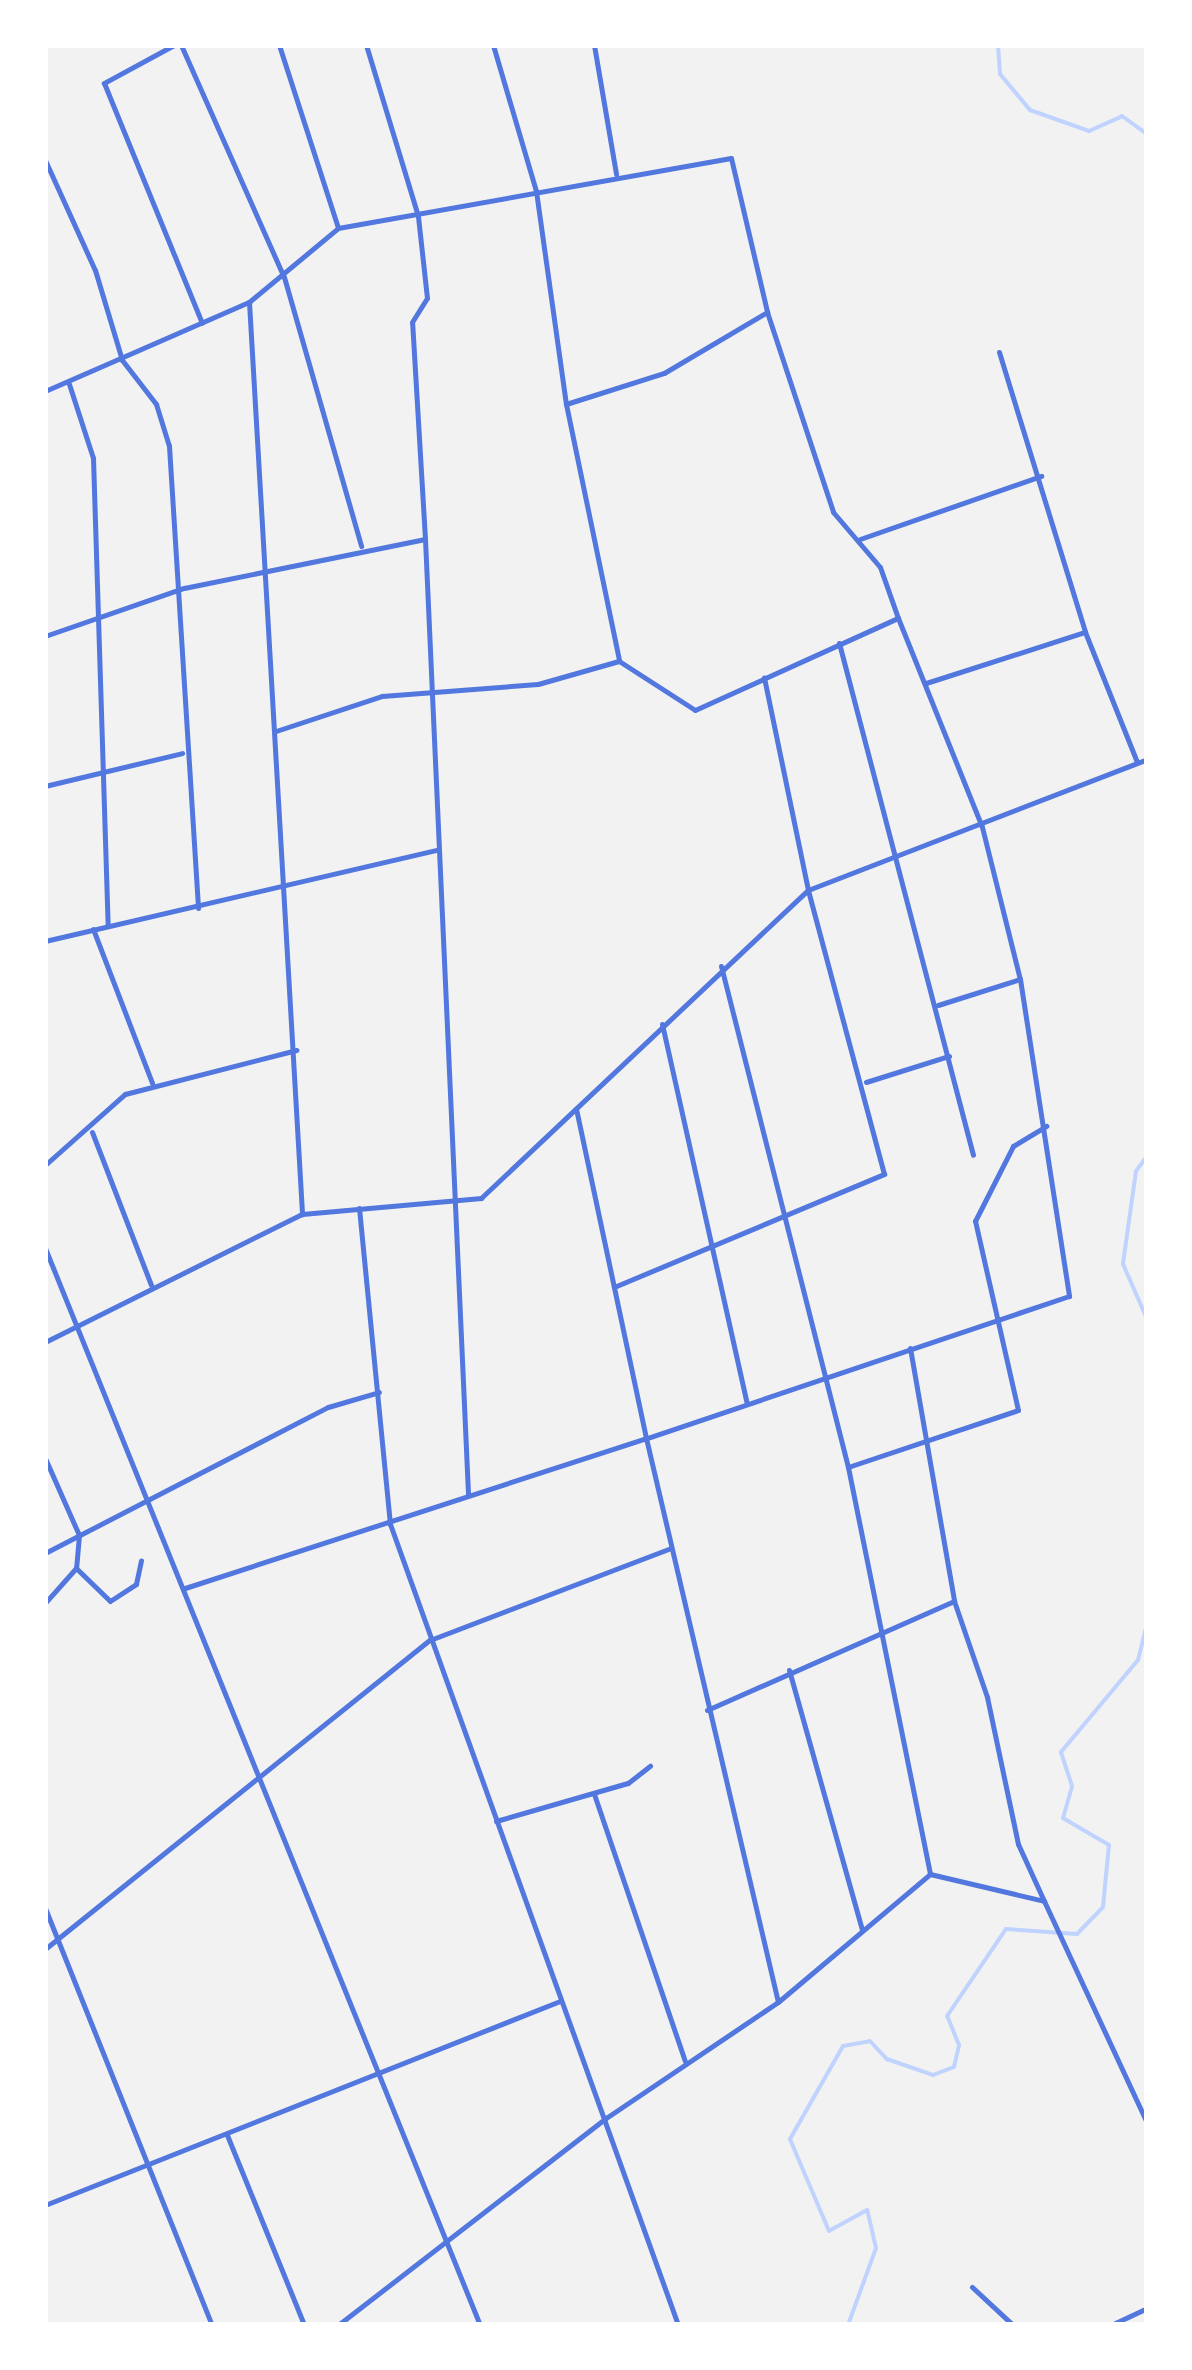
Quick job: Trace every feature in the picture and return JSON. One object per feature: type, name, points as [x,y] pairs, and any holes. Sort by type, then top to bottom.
[{"type":"street","points":[[202,323],[104,82],[178,45],[284,277],[362,546]]},
{"type":"street","points":[[280,45],[338,228]]},
{"type":"street","points":[[366,45],[418,216],[427,298],[412,322],[433,690],[468,1496]]},
{"type":"street","points":[[493,45],[536,192],[566,404],[619,662],[696,710],[898,618]]},
{"type":"street","points":[[594,45],[616,174]]},
{"type":"street","points":[[45,391],[69,384],[249,302],[284,277],[338,228],[418,216],[616,174],[731,158],[767,312],[833,512],[860,538],[898,618],[982,827],[1020,980],[1046,1126],[1069,1296],[390,1524],[185,1588]]},
{"type":"street","points":[[45,160],[95,270],[122,360],[156,404],[169,446],[184,588],[191,735],[182,753],[198,908]]},
{"type":"street","points":[[249,302],[296,1050],[302,1214]]},
{"type":"street","points":[[566,404],[664,373],[767,312]]},
{"type":"street","points":[[999,352],[1041,476],[1085,632],[1137,762]]},
{"type":"street","points":[[69,384],[92,458],[92,625],[104,771],[108,926]]},
{"type":"street","points":[[860,538],[1041,476]]},
{"type":"street","points":[[45,636],[92,625],[184,588],[268,574],[362,546],[425,540]]},
{"type":"street","points":[[926,683],[1085,632]]},
{"type":"street","points":[[839,644],[938,1004],[973,1155]]},
{"type":"street","points":[[276,731],[382,696],[538,684],[619,662]]},
{"type":"street","points":[[614,1287],[716,1250],[884,1174],[866,1082],[808,890],[764,676]]},
{"type":"street","points":[[45,786],[182,753]]},
{"type":"street","points":[[45,1342],[151,1285],[302,1214],[454,1194],[481,1198],[721,966],[808,890],[982,827],[1147,759]]},
{"type":"street","points":[[45,941],[437,850]]},
{"type":"street","points":[[93,929],[152,1083]]},
{"type":"street","points":[[721,966],[790,1218],[820,1380],[848,1466],[878,1639],[930,1874]]},
{"type":"street","points":[[938,1004],[1020,980]]},
{"type":"street","points":[[662,1024],[716,1250],[747,1404]]},
{"type":"street","points":[[45,1166],[92,1132],[124,1094],[152,1083],[296,1050]]},
{"type":"street","points":[[866,1082],[950,1055]]},
{"type":"street","points":[[576,1109],[670,1548],[778,2002]]},
{"type":"street","points":[[848,1466],[1018,1410],[975,1221],[1013,1146],[1046,1126]]},
{"type":"street","points":[[92,1132],[151,1285]]},
{"type":"street","points":[[359,1208],[390,1524],[678,2325]]},
{"type":"street","points":[[45,1248],[480,2325]]},
{"type":"street","points":[[910,1348],[954,1601],[987,1697],[1018,1844],[1147,2123]]},
{"type":"street","points":[[45,1553],[152,1505],[328,1406],[380,1392]]},
{"type":"street","points":[[45,1458],[79,1535],[76,1568],[45,1603]]},
{"type":"street","points":[[45,1950],[430,1640],[670,1548]]},
{"type":"street","points":[[76,1568],[110,1601],[136,1584],[141,1561]]},
{"type":"street","points":[[707,1710],[789,1670],[878,1639],[954,1601]]},
{"type":"street","points":[[789,1670],[862,1929]]},
{"type":"street","points":[[496,1821],[594,1794],[650,1766]]},
{"type":"street","points":[[594,1794],[685,2061]]},
{"type":"street","points":[[930,1874],[1044,1901]]},
{"type":"street","points":[[338,2325],[606,2118],[685,2061],[778,2002],[930,1874]]},
{"type":"street","points":[[45,1908],[212,2325]]},
{"type":"street","points":[[45,2206],[560,2001]]},
{"type":"street","points":[[226,2135],[304,2325]]},
{"type":"street","points":[[972,2287],[1013,2325]]},
{"type":"street","points":[[1111,2325],[1147,2308]]},
{"type":"waterway","points":[[998,45],[1000,74],[1030,110],[1089,131],[1122,116],[1147,134]]},
{"type":"waterway","points":[[1147,1156],[1136,1171],[1123,1264],[1147,1319]]},
{"type":"waterway","points":[[848,2325],[876,2248],[867,2210],[829,2231],[790,2139],[843,2046],[870,2041],[887,2059],[933,2075],[954,2067],[959,2045],[947,2016],[1006,1929],[1077,1934],[1103,1907],[1109,1845],[1063,1818],[1072,1786],[1061,1752],[1138,1660],[1147,1625]]}]
